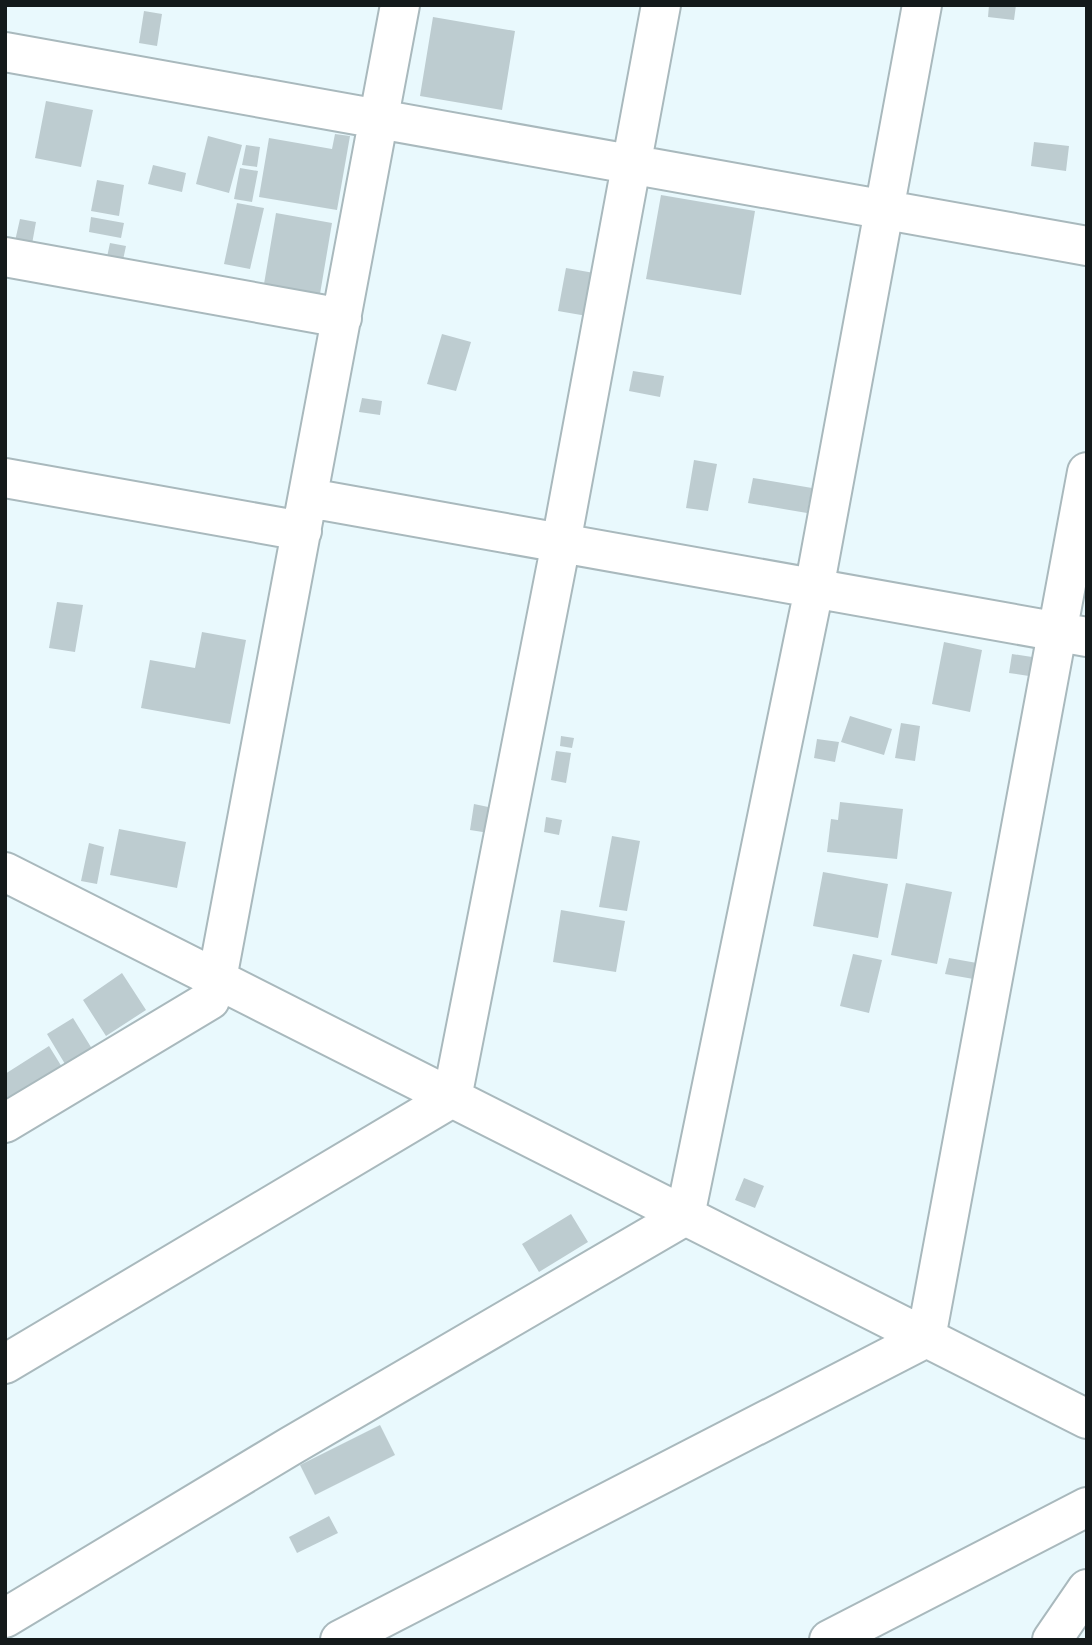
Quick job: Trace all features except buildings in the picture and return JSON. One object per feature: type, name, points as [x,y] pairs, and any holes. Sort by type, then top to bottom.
[{"type":"street","points":[[5,1123],[210,1000],[217,979],[400,5]]},
{"type":"street","points":[[5,1364],[452,1098],[561,543],[661,5]]},
{"type":"street","points":[[5,1618],[301,1440],[685,1216],[814,589],[922,5]]},
{"type":"street","points":[[5,52],[1087,246]]},
{"type":"street","points":[[5,257],[342,318]]},
{"type":"street","points":[[926,1338],[1072,635],[1087,472]]},
{"type":"street","points":[[5,478],[561,543],[1072,635]]},
{"type":"street","points":[[9,879],[217,979],[1087,1419]]},
{"type":"street","points":[[340,1640],[926,1338]]},
{"type":"street","points":[[829,1640],[1087,1507]]},
{"type":"street","points":[[1052,1640],[1087,1589]]}]
